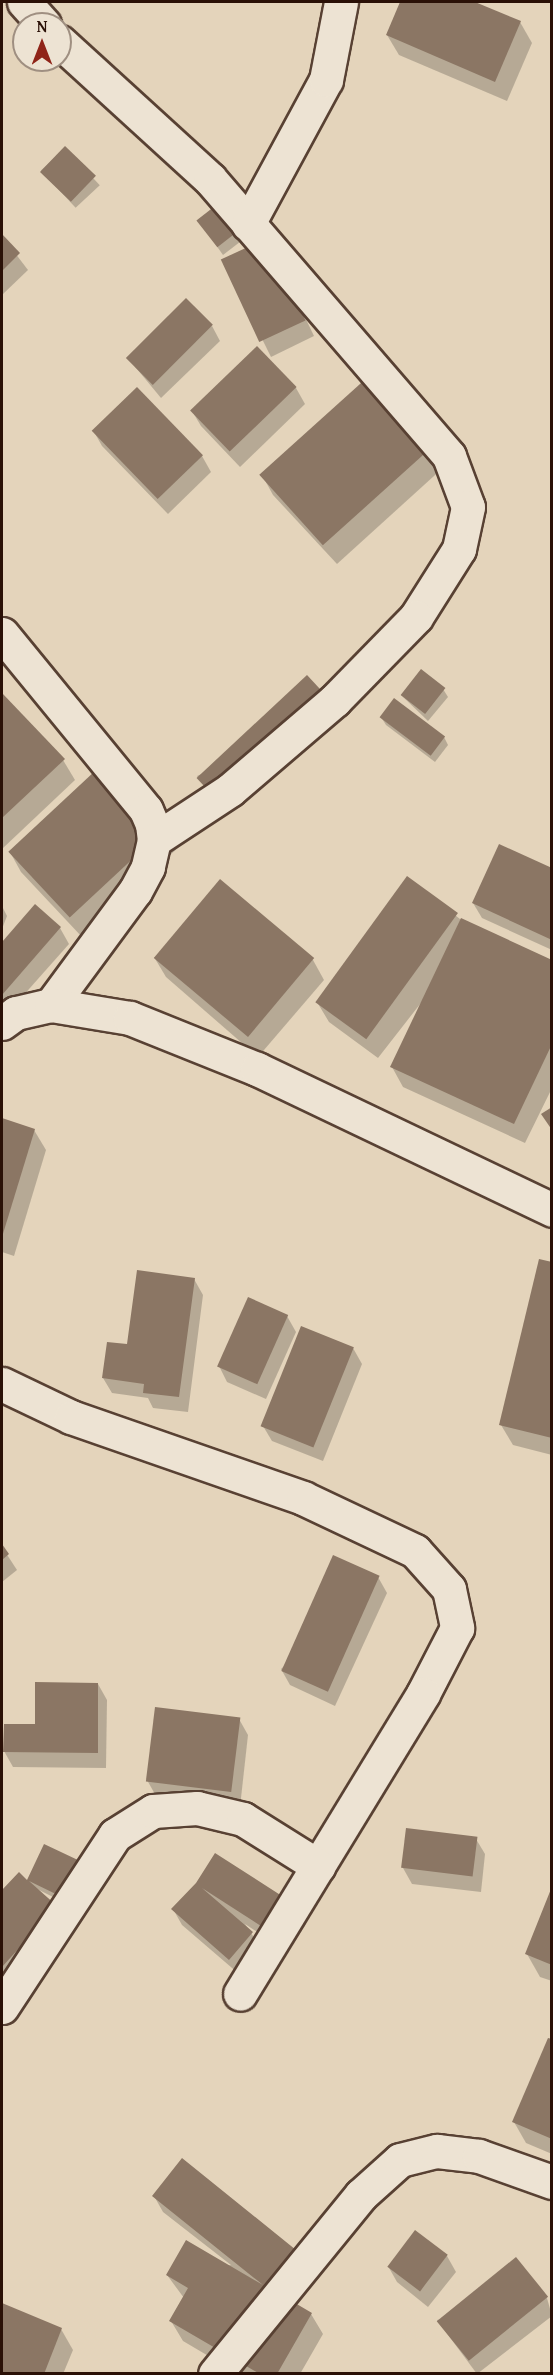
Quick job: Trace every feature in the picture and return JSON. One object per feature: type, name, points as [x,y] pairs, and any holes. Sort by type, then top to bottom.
[{"type":"street","points":[[248,224],[326,80],[341,2]]},
{"type":"street","points":[[72,53],[210,179],[449,456],[468,507],[459,549],[416,617],[334,700],[230,790],[154,840]]},
{"type":"street","points":[[2,634],[146,810],[154,840],[148,867],[135,891],[51,1005]]},
{"type":"street","points":[[2,1023],[16,1013],[51,1005],[130,1018],[246,1065],[552,1210]]},
{"type":"street","points":[[2,1384],[71,1417],[303,1498],[415,1551],[450,1589],[457,1628],[423,1694],[240,1994]]},
{"type":"street","points":[[2,2007],[115,1834],[153,1811],[197,1808],[243,1819],[318,1866]]},
{"type":"street","points":[[215,2373],[361,2195],[400,2160],[437,2151],[479,2156],[552,2182]]},
{"type":"building","points":[[400,2],[475,2],[521,21],[495,82],[386,35]]},
{"type":"building","points":[[65,146],[96,176],[71,202],[40,172]]},
{"type":"building","points":[[224,199],[245,226],[217,247],[196,221]]},
{"type":"building","points":[[2,234],[20,253],[2,271]]},
{"type":"building","points":[[267,238],[305,320],[259,342],[221,260]]},
{"type":"building","points":[[186,298],[213,325],[153,385],[126,358]]},
{"type":"building","points":[[257,346],[297,387],[230,452],[190,411]]},
{"type":"building","points":[[370,375],[434,446],[323,545],[259,475]]},
{"type":"building","points":[[137,387],[203,455],[158,499],[92,431]]},
{"type":"building","points":[[421,669],[445,688],[425,714],[401,695]]},
{"type":"building","points":[[307,675],[330,699],[219,802],[197,778]]},
{"type":"building","points":[[2,693],[65,759],[2,818]]},
{"type":"building","points":[[394,698],[445,737],[431,756],[380,717]]},
{"type":"building","points":[[110,757],[171,823],[70,918],[8,852]]},
{"type":"building","points":[[499,844],[552,868],[552,940],[472,903]]},
{"type":"building","points":[[407,876],[458,913],[366,1039],[315,1002]]},
{"type":"building","points":[[220,879],[314,958],[248,1037],[154,958]]},
{"type":"building","points":[[35,904],[61,927],[2,995],[2,942]]},
{"type":"building","points":[[461,918],[552,960],[552,1044],[514,1124],[390,1067]]},
{"type":"building","points":[[552,1107],[552,1130],[541,1114]]},
{"type":"building","points":[[2,1118],[35,1129],[2,1237]]},
{"type":"building","points":[[539,1259],[552,1262],[552,1438],[499,1425]]},
{"type":"building","points":[[137,1270],[195,1278],[179,1397],[143,1393],[144,1384],[102,1378],[107,1342],[127,1344]]},
{"type":"building","points":[[248,1297],[288,1315],[257,1384],[217,1366]]},
{"type":"building","points":[[301,1326],[354,1347],[313,1447],[261,1426]]},
{"type":"building","points":[[2,1544],[9,1554],[2,1560]]},
{"type":"building","points":[[333,1555],[380,1576],[328,1692],[281,1671]]},
{"type":"building","points":[[35,1682],[98,1683],[98,1753],[3,1752],[4,1724],[35,1724]]},
{"type":"building","points":[[155,1707],[240,1717],[231,1792],[146,1781]]},
{"type":"building","points":[[406,1828],[477,1837],[473,1876],[401,1868]]},
{"type":"building","points":[[44,1844],[80,1861],[62,1897],[29,1881],[57,1906],[2,1967],[2,1890],[19,1872],[27,1880]]},
{"type":"building","points":[[215,1853],[299,1907],[278,1937],[202,1888],[253,1932],[229,1960],[171,1909],[196,1883]]},
{"type":"building","points":[[552,1889],[552,1965],[525,1954]]},
{"type":"building","points":[[548,2038],[552,2039],[552,2139],[512,2122]]},
{"type":"building","points":[[182,2158],[296,2250],[266,2286],[312,2313],[277,2374],[260,2374],[169,2321],[188,2288],[166,2275],[186,2240],[263,2285],[152,2196]]},
{"type":"building","points":[[415,2230],[448,2255],[420,2291],[387,2267]]},
{"type":"building","points":[[516,2257],[548,2297],[469,2361],[437,2321]]},
{"type":"building","points":[[2,2303],[62,2328],[44,2374],[2,2374]]}]
